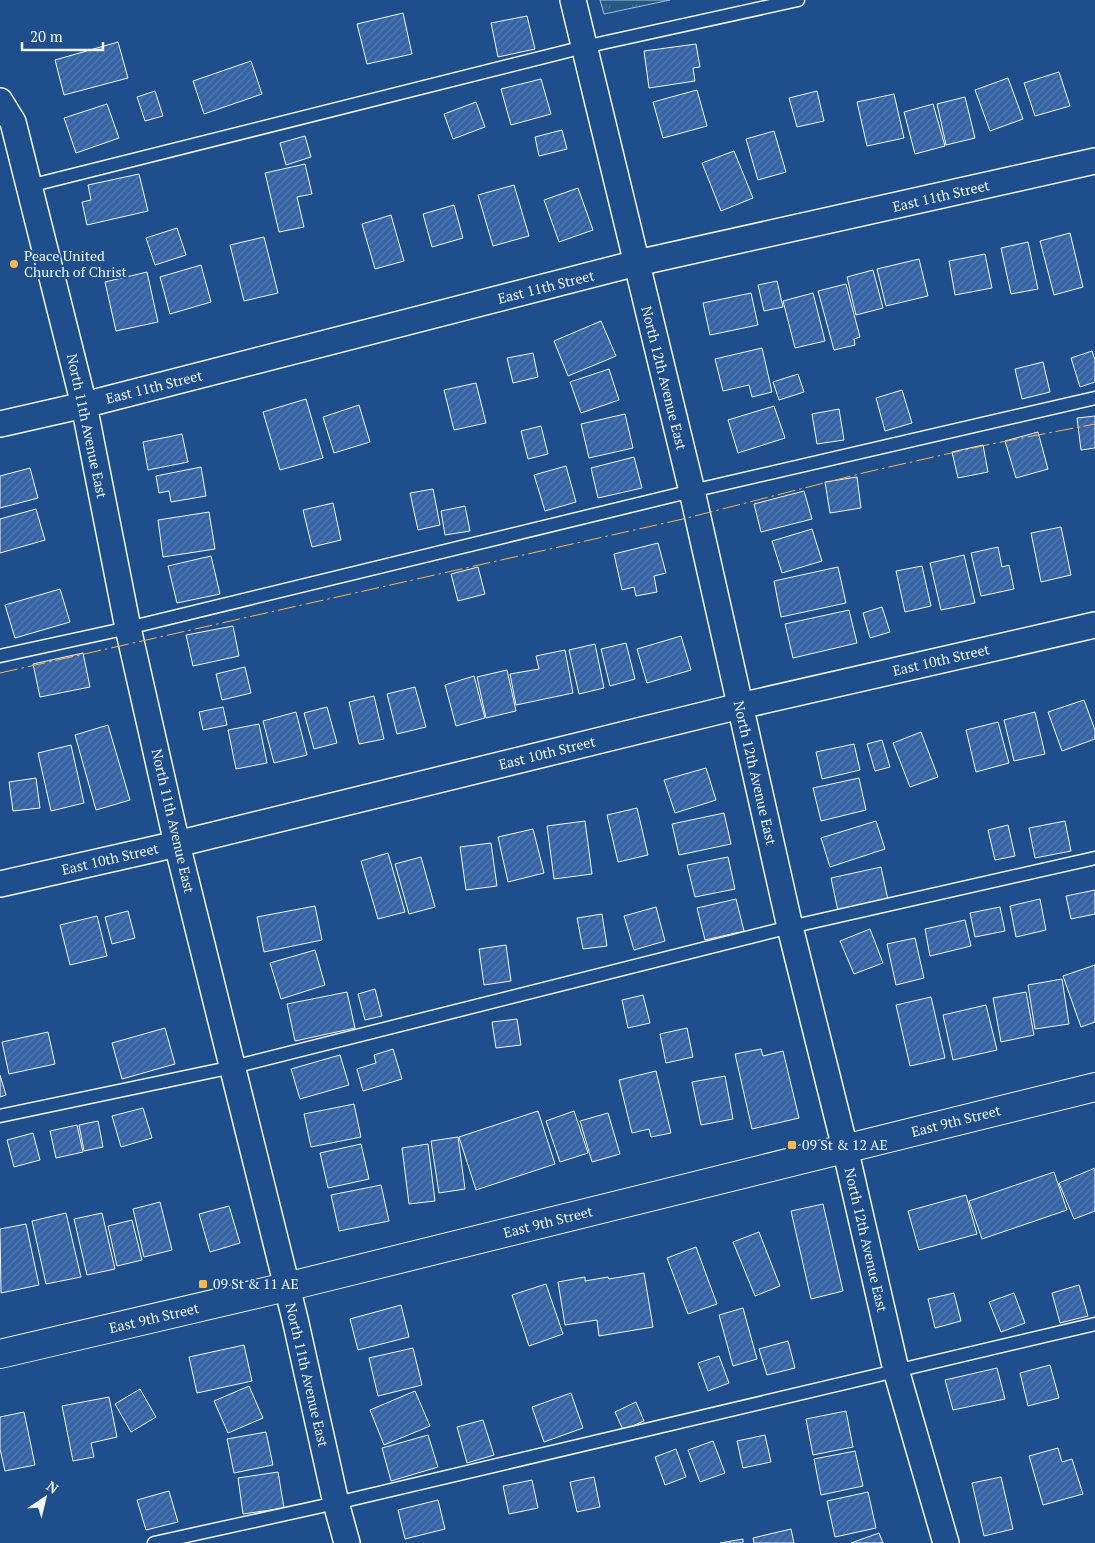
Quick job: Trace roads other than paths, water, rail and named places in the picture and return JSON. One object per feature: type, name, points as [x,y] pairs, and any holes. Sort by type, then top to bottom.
[{"type":"street","name":"North 12th Avenue East","points":[[573,0],[692,491],[790,927],[845,1148],[896,1370],[946,1543]]},
{"type":"street","name":"North 11th Avenue East","points":[[0,101],[13,122],[84,405],[128,628],[177,844],[295,1318],[336,1503],[348,1543]]},
{"type":"street","name":"East 11th Street","points":[[0,424],[84,405],[637,263],[1095,161]]},
{"type":"street","name":"East 10th Street","points":[[0,884],[177,844],[740,706],[1095,625]]},
{"type":"street","name":"East 9th Street","points":[[0,1354],[286,1287],[1095,1087]]},
{"type":"lane","points":[[29,186],[584,47],[798,0]]},
{"type":"lane","points":[[0,656],[128,628],[692,491],[1095,398]]},
{"type":"lane","points":[[0,1116],[233,1067],[790,927],[1095,858]]},
{"type":"lane","points":[[154,1543],[336,1503],[1095,1324]]},
{"type":"place","name":"Peace United Church of Christ","points":[[14,264]]},
{"type":"place","name":"09 St & 12 AE","points":[[792,1145]]},
{"type":"place","name":"09 St & 11 AE","points":[[203,1284]]}]
